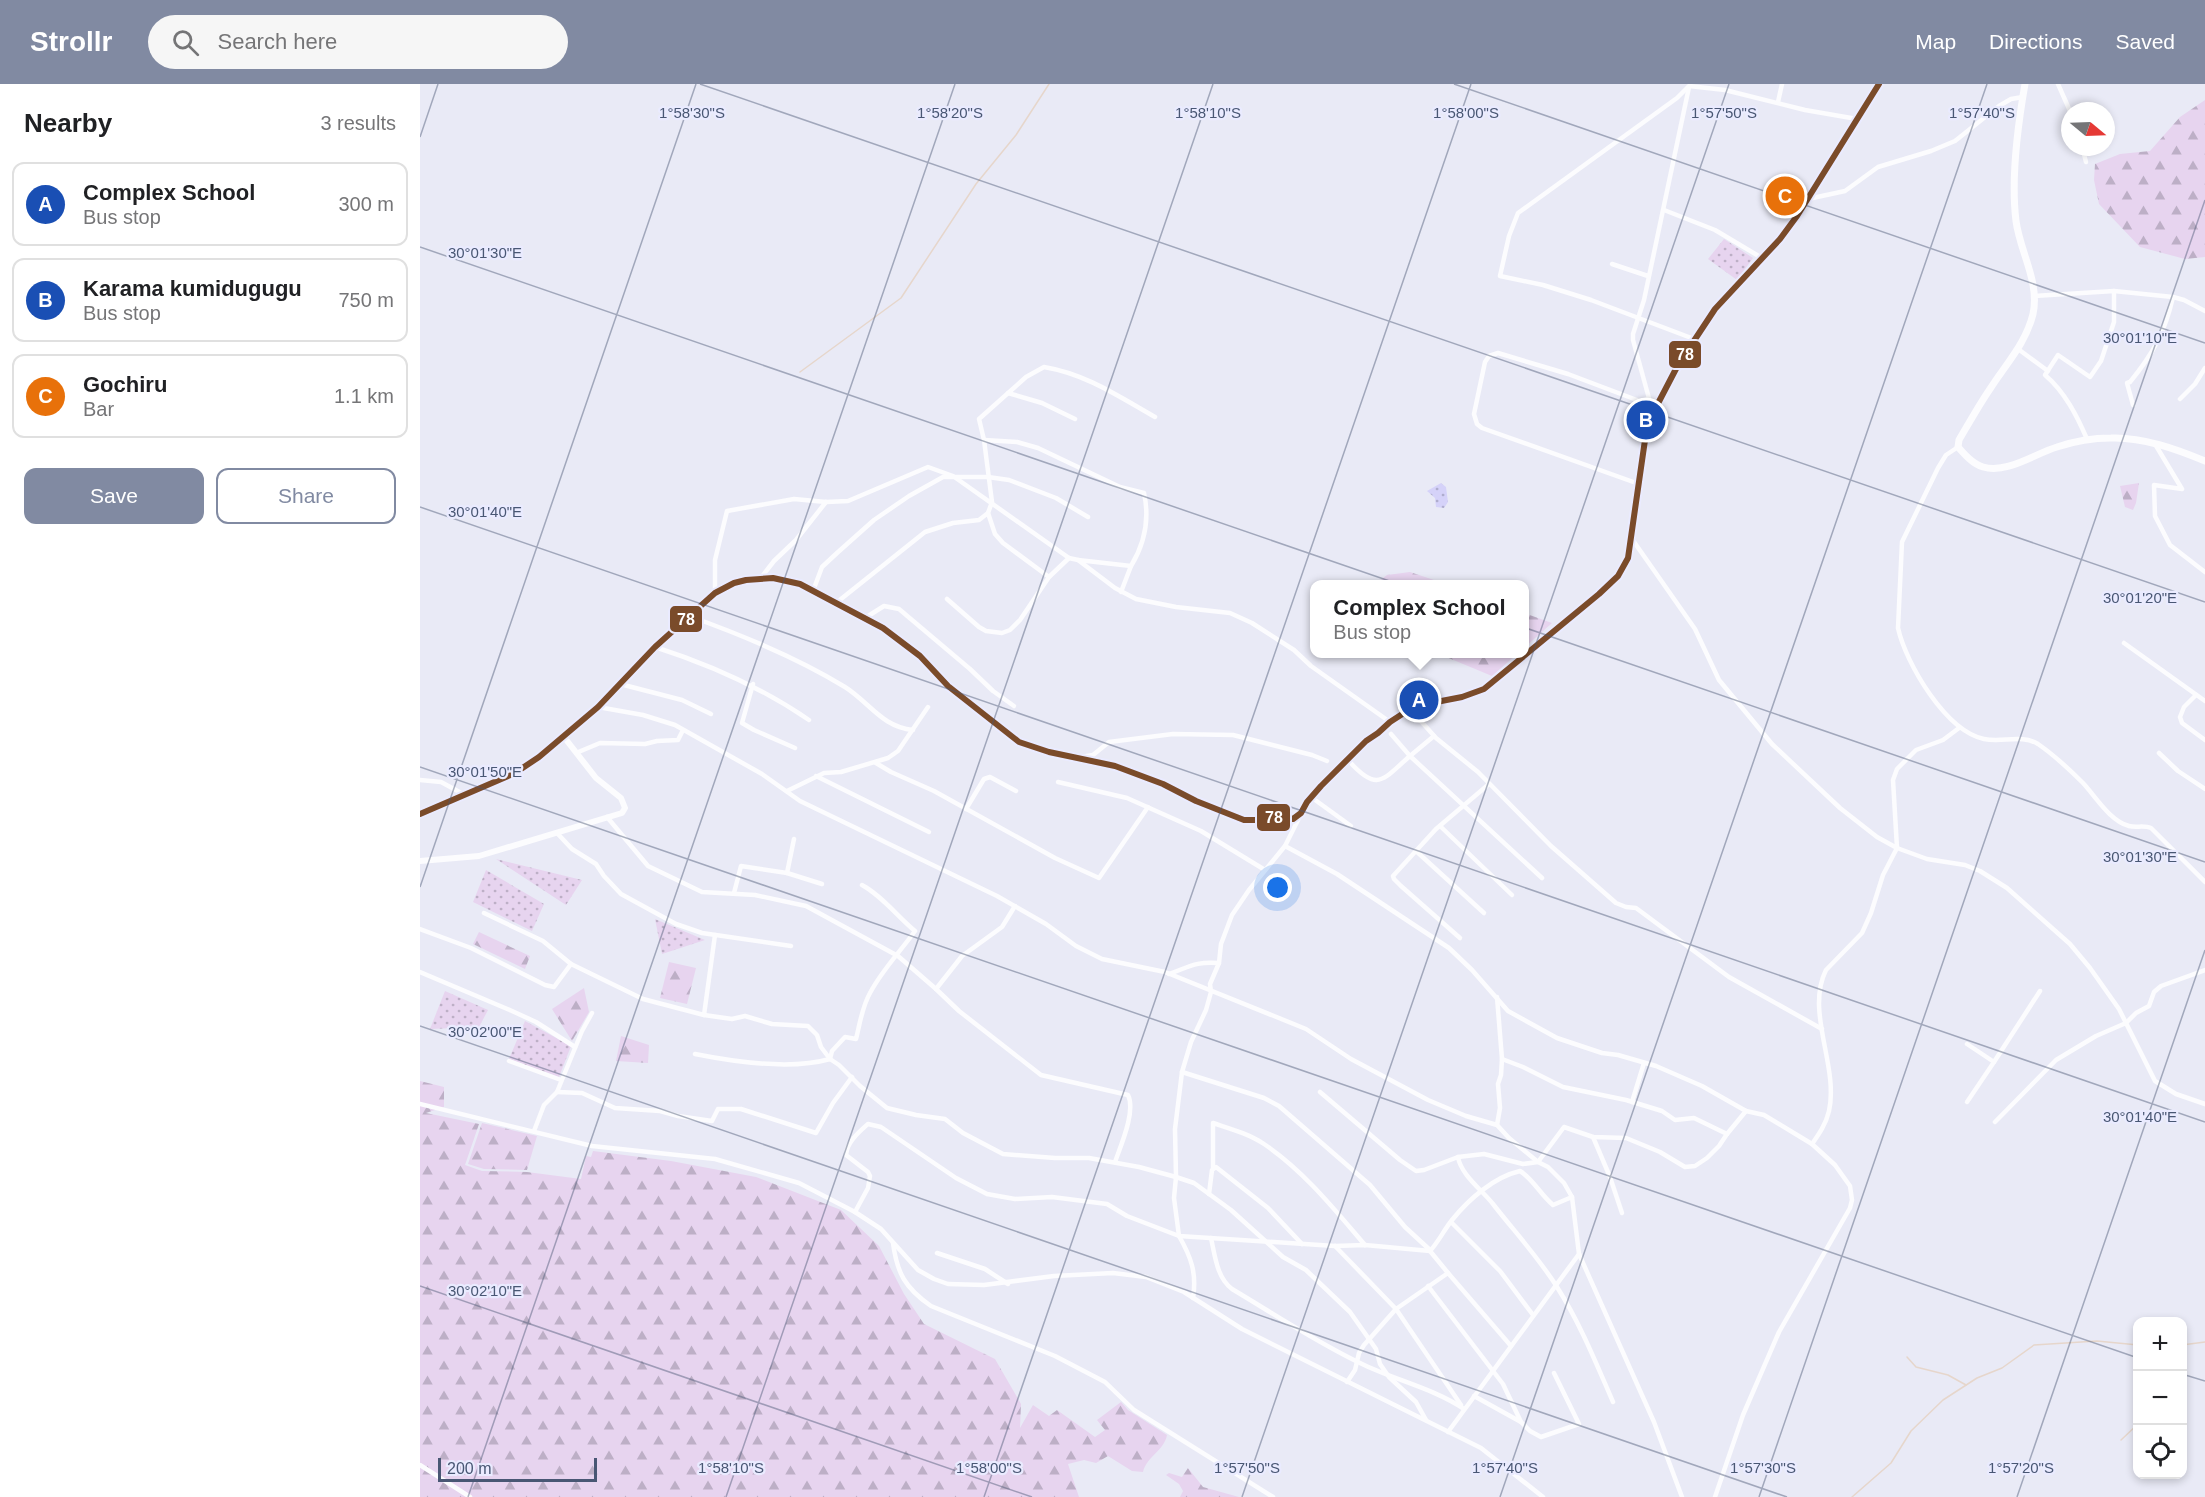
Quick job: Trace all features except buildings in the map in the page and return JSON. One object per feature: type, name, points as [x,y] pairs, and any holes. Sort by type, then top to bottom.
[{"type":"main road","points":[[1529,652],[1618,576],[1628,558],[1632,539],[1646,433],[1652,409],[1715,309],[1789,227],[1877,84]]},
{"type":"main road","points":[[2025,84],[2016,160],[2015,206],[2017,224],[2033,281],[2031,322],[2018,350],[1990,388],[1959,440],[1958,447],[1977,465],[1990,469],[2005,468],[2056,447],[2087,439],[2114,438],[2155,444],[2205,461]]},
{"type":"main road","points":[[420,814],[515,773],[564,738],[598,707],[655,647],[715,593],[734,583],[760,579],[785,580],[813,591],[901,640],[920,656],[948,686],[1019,742],[1033,748],[1108,764],[1157,782],[1196,801],[1245,820],[1276,817],[1293,819],[1301,813],[1311,797],[1366,741],[1390,722],[1410,709],[1462,697],[1484,689],[1522,658]]},
{"type":"street","points":[[1778,102],[1782,84]]},
{"type":"street","points":[[2058,84],[2066,102]]},
{"type":"street","points":[[1689,85],[1725,90],[1813,112],[1857,119]]},
{"type":"street","points":[[1652,409],[1633,340],[1665,210],[1689,85]]},
{"type":"street","points":[[1689,85],[1677,98],[1514,217],[1500,276],[1543,285],[1581,297],[1694,339]]},
{"type":"street","points":[[1808,199],[1845,191],[1878,167],[1955,141],[2003,104],[2011,99],[2023,98]]},
{"type":"street","points":[[2084,156],[2086,162]]},
{"type":"street","points":[[1665,210],[1715,230],[1762,258]]},
{"type":"street","points":[[1612,264],[1648,276]]},
{"type":"street","points":[[2034,296],[2114,291],[2173,297],[2205,311]]},
{"type":"street","points":[[2087,439],[2070,405],[2046,375],[2058,355],[2090,377],[2101,361],[2114,322],[2114,291]]},
{"type":"street","points":[[2133,405],[2127,383],[2155,349],[2173,297]]},
{"type":"street","points":[[2018,350],[2048,371]]},
{"type":"street","points":[[1640,484],[1482,428],[1477,424],[1474,414],[1485,362],[1489,356],[1498,353],[1568,374],[1652,409]]},
{"type":"street","points":[[836,603],[925,532],[953,523],[979,520],[988,513],[992,502],[979,419],[1026,377],[1044,367],[1059,369],[1092,381],[1155,417]]},
{"type":"street","points":[[2180,399],[2195,384],[2205,368]]},
{"type":"street","points":[[1008,393],[1042,404],[1075,419]]},
{"type":"street","points":[[984,440],[1017,442],[1038,448],[1120,487],[1144,494],[1147,505],[1147,529],[1121,592]]},
{"type":"street","points":[[2155,444],[2182,489],[2154,485],[2155,516],[2170,545],[2205,572]]},
{"type":"street","points":[[1958,447],[1946,455],[1938,468],[1902,542],[1898,628],[1900,638],[1923,685],[1959,728],[1982,739],[2026,740],[2040,746],[2081,781],[2118,821],[2128,826],[2151,828],[2205,882]]},
{"type":"street","points":[[715,593],[715,560],[727,511],[794,499],[826,502],[856,498],[925,467],[953,476],[1069,558],[1131,566]]},
{"type":"street","points":[[813,591],[822,567],[874,520],[909,496],[944,477],[988,477],[1009,480],[1056,498],[1088,517]]},
{"type":"street","points":[[760,579],[774,561],[796,540],[826,502]]},
{"type":"street","points":[[988,513],[995,534],[1003,543],[1050,577]]},
{"type":"street","points":[[1632,539],[1695,629],[1719,680],[1772,744],[1840,808],[1877,837],[1897,848],[1927,859],[1965,865],[1986,873],[2007,888],[2070,944],[2090,968],[2119,1008],[2155,1081],[2175,1094],[2205,1104]]},
{"type":"street","points":[[947,600],[979,627],[986,631],[1002,633],[1010,630],[1020,620],[1050,577],[1069,558]]},
{"type":"street","points":[[1078,560],[1121,592],[1136,599],[1176,608],[1230,613],[1252,623],[1294,650],[1311,666],[1390,722]]},
{"type":"street","points":[[865,618],[884,606],[899,609],[993,691],[1014,706]]},
{"type":"street","points":[[689,616],[762,644],[845,687],[890,725],[913,730]]},
{"type":"street","points":[[2124,643],[2205,701]]},
{"type":"street","points":[[655,647],[753,684],[809,720]]},
{"type":"street","points":[[619,684],[682,700],[711,714]]},
{"type":"street","points":[[753,684],[742,723],[795,748]]},
{"type":"street","points":[[2196,695],[2184,707],[2180,717],[2182,723],[2205,740]]},
{"type":"street","points":[[598,707],[654,718],[683,730],[762,774],[800,801],[1016,906],[1076,946],[1102,959],[1169,974],[1306,1029],[1351,1059],[1428,1100],[1466,1116],[1497,1125],[1538,1162],[1548,1167],[1564,1183],[1572,1197],[1579,1254],[1654,1422],[1682,1497]]},
{"type":"street","points":[[788,791],[824,773],[841,772],[876,763],[898,751],[928,707]]},
{"type":"street","points":[[1410,709],[1434,736],[1489,784],[1551,846],[1616,903],[1636,908],[1729,977],[1822,1029]]},
{"type":"street","points":[[1812,1144],[1822,1129],[1829,1111],[1830,1071],[1822,1029],[1819,994],[1823,977],[1826,970],[1862,933],[1883,875],[1897,848],[1893,780],[1897,769],[1916,750],[1943,740],[1959,728]]},
{"type":"street","points":[[576,753],[600,743],[645,744],[678,740],[683,730]]},
{"type":"street","points":[[1391,734],[1410,756],[1542,878]]},
{"type":"street","points":[[1077,758],[1094,755],[1109,742],[1173,735],[1233,735],[1327,761]]},
{"type":"street","points":[[1348,760],[1369,779],[1377,781],[1384,779],[1434,736]]},
{"type":"street","points":[[420,861],[479,856],[622,813],[625,806],[621,798],[596,777],[564,738]]},
{"type":"street","points":[[2159,753],[2178,771],[2205,789]]},
{"type":"street","points":[[876,763],[966,808],[1054,858],[1100,878],[1148,807]]},
{"type":"street","points":[[816,776],[929,832]]},
{"type":"street","points":[[966,808],[984,779],[990,777],[1016,791]]},
{"type":"street","points":[[420,780],[441,782],[465,795]]},
{"type":"street","points":[[1058,782],[1127,798],[1201,831],[1265,870]]},
{"type":"street","points":[[1461,938],[1394,879],[1396,871],[1440,826],[1489,784]]},
{"type":"street","points":[[1311,797],[1351,826]]},
{"type":"street","points":[[1193,1298],[1195,1286],[1191,1257],[1179,1236],[1174,1198],[1175,1129],[1182,1072],[1191,1042],[1206,1010],[1211,992],[1210,984],[1219,963],[1221,944],[1232,915],[1238,904],[1285,846],[1301,813]]},
{"type":"street","points":[[607,817],[648,866],[702,892],[734,892],[806,906],[898,956],[959,1011],[1041,1075],[1128,1095],[1131,1101],[1129,1114],[1116,1162]]},
{"type":"street","points":[[1440,826],[1512,895]]},
{"type":"street","points":[[557,833],[572,849],[596,864],[621,894],[675,924],[702,933],[791,946]]},
{"type":"street","points":[[787,873],[794,839]]},
{"type":"street","points":[[1285,846],[1336,874],[1449,948],[1508,1011],[1557,1038],[1602,1053],[1644,1063],[1702,1086],[1746,1111],[1764,1115],[1812,1144],[1835,1165],[1850,1186],[1852,1200],[1848,1213],[1779,1332],[1745,1408],[1715,1497]]},
{"type":"street","points":[[1416,851],[1484,913]]},
{"type":"street","points":[[734,892],[741,866],[787,873],[822,884]]},
{"type":"street","points":[[830,1059],[832,1051],[845,1037],[856,1039],[861,1015],[869,994],[884,970],[898,956],[915,931],[874,892],[862,885]]},
{"type":"street","points":[[936,989],[962,956],[1002,927],[1016,906]]},
{"type":"street","points":[[484,913],[543,940],[571,964],[643,999],[704,1015],[732,1019],[746,1016],[772,1024],[808,1026],[817,1035],[821,1047],[830,1059],[840,1065],[887,1108],[945,1119],[963,1133],[1002,1154],[1089,1158],[1116,1162],[1194,1183],[1283,1257],[1306,1270],[1342,1304],[1360,1324],[1376,1349],[1380,1365],[1389,1377],[1416,1402],[1427,1422]]},
{"type":"street","points":[[420,929],[471,948],[545,985],[554,987],[571,964]]},
{"type":"street","points":[[704,1015],[715,935]]},
{"type":"street","points":[[1169,974],[1190,964],[1219,963]]},
{"type":"street","points":[[1995,1122],[2056,1060],[2096,1036],[2126,1023],[2136,1013],[2149,1006],[2154,992],[2161,986],[2205,970]]},
{"type":"street","points":[[420,972],[512,1011],[575,1047]]},
{"type":"street","points":[[1967,1102],[2040,991]]},
{"type":"street","points":[[1497,997],[1502,1059],[1498,1084],[1500,1108],[1497,1125]]},
{"type":"street","points":[[534,1131],[544,1105],[557,1092],[592,1013]]},
{"type":"street","points":[[1967,1044],[1994,1062]]},
{"type":"street","points":[[695,1054],[723,1060],[780,1063],[816,1063],[830,1059]]},
{"type":"street","points":[[1502,1059],[1523,1066],[1563,1087],[1632,1102],[1662,1111],[1675,1120],[1694,1118],[1727,1134]]},
{"type":"street","points":[[509,1061],[561,1080]]},
{"type":"street","points":[[1632,1102],[1644,1063]]},
{"type":"street","points":[[1182,1072],[1264,1098],[1279,1107],[1370,1185],[1511,1346]]},
{"type":"street","points":[[557,1092],[582,1093],[615,1108],[660,1111],[712,1121],[718,1109],[741,1109],[816,1133],[833,1103],[852,1077]]},
{"type":"street","points":[[1320,1092],[1416,1171],[1458,1157],[1484,1154],[1523,1164],[1538,1162],[1564,1127],[1593,1137],[1626,1138],[1660,1152],[1686,1167],[1695,1166],[1719,1146],[1746,1111]]},
{"type":"street","points":[[420,1104],[592,1146],[715,1160],[748,1167],[799,1183],[855,1212],[881,1229],[918,1270],[941,1282],[967,1286],[1008,1284],[1054,1276],[1113,1273],[1146,1277],[1184,1292],[1242,1329],[1481,1448],[1543,1497]]},
{"type":"street","points":[[1209,1194],[1213,1167],[1213,1123],[1264,1144],[1322,1195],[1365,1245]]},
{"type":"street","points":[[855,1212],[868,1188],[870,1176],[846,1155],[846,1149],[857,1133],[868,1124],[881,1127],[956,1178],[987,1194],[1015,1198],[1052,1197],[1107,1204],[1127,1216],[1179,1236],[1335,1246],[1365,1245],[1430,1251]]},
{"type":"street","points":[[1593,1137],[1622,1213]]},
{"type":"street","points":[[1458,1157],[1458,1163],[1467,1175],[1556,1285],[1576,1318],[1613,1402]]},
{"type":"street","points":[[1213,1167],[1223,1170],[1268,1208],[1302,1244]]},
{"type":"street","points":[[1430,1251],[1466,1204],[1511,1173],[1520,1171],[1527,1175],[1543,1197],[1553,1204],[1572,1197]]},
{"type":"street","points":[[1451,1222],[1500,1271],[1533,1316]]},
{"type":"street","points":[[1210,1238],[1219,1273],[1225,1284],[1357,1362],[1389,1377],[1447,1398],[1464,1409]]},
{"type":"street","points":[[893,1243],[896,1263],[901,1275],[917,1296],[931,1306],[1055,1356],[1106,1382],[1134,1410],[1273,1497]]},
{"type":"street","points":[[1335,1246],[1396,1309],[1464,1409]]},
{"type":"street","points":[[937,1253],[985,1269],[1008,1284]]},
{"type":"street","points":[[1448,1432],[1579,1254]]},
{"type":"street","points":[[1347,1382],[1355,1370],[1359,1353],[1396,1309],[1448,1273]]},
{"type":"street","points":[[1428,1286],[1503,1384],[1521,1422]]},
{"type":"street","points":[[1474,1396],[1521,1422],[1541,1437],[1579,1424],[1554,1373]]},
{"type":"street","points":[[420,1466],[470,1497]]},
{"type":"green space","points":[[2205,100],[2205,257],[2185,259],[2140,247],[2099,204],[2094,180],[2095,164],[2120,154],[2150,151],[2180,117]]},
{"type":"green space","points":[[1724,239],[1753,258],[1737,280],[1708,259]]},
{"type":"green space","points":[[2139,483],[2133,510],[2125,507],[2120,486]]},
{"type":"green space","points":[[1410,572],[1434,580],[1380,580],[1387,575]]},
{"type":"green space","points":[[1529,615],[1552,623],[1529,644]]},
{"type":"green space","points":[[1449,658],[1512,658],[1492,676]]},
{"type":"green space","points":[[496,859],[582,880],[566,905]]},
{"type":"green space","points":[[486,870],[544,904],[532,931],[473,902]]},
{"type":"green space","points":[[655,919],[705,940],[662,954]]},
{"type":"green space","points":[[479,932],[530,956],[525,969],[473,944]]},
{"type":"green space","points":[[669,962],[696,968],[687,1004],[660,998]]},
{"type":"green space","points":[[584,988],[589,1012],[572,1041],[552,1009]]},
{"type":"green space","points":[[445,991],[488,1010],[479,1027],[430,1029]]},
{"type":"green space","points":[[525,1021],[571,1046],[559,1077],[509,1059]]},
{"type":"green space","points":[[621,1036],[649,1045],[648,1063],[616,1061]]},
{"type":"green space","points":[[420,1081],[444,1087],[444,1107],[426,1113],[479,1124],[465,1165],[482,1171],[527,1172],[581,1179],[586,1156],[591,1157],[593,1151],[671,1161],[756,1177],[841,1210],[879,1246],[904,1294],[924,1324],[995,1359],[1021,1404],[1020,1428],[1033,1405],[1049,1416],[1057,1410],[1095,1437],[1105,1430],[1097,1420],[1121,1402],[1128,1410],[1167,1435],[1165,1441],[1145,1466],[1143,1472],[1132,1471],[1108,1456],[1096,1463],[1084,1460],[1068,1464],[1079,1497],[420,1497]]},
{"type":"green space","points":[[482,1123],[537,1136],[527,1170],[484,1169],[468,1164]]},
{"type":"green space","points":[[1188,1468],[1203,1487],[1239,1497],[1180,1497],[1183,1491],[1179,1484],[1166,1475],[1169,1473],[1182,1477]]},
{"type":"sand","points":[[1441,483],[1446,487],[1448,502],[1444,508],[1436,507],[1435,498],[1427,491]]},
{"type":"waterway","points":[[800,372],[901,298],[976,184],[1016,135],[1049,84]]},
{"type":"waterway","points":[[1852,1497],[1891,1463],[1911,1431],[1943,1400],[1977,1378],[2002,1368],[2034,1345],[2097,1341],[2133,1345]]},
{"type":"waterway","points":[[2187,1344],[2205,1342]]},
{"type":"waterway","points":[[1907,1357],[1916,1367],[1948,1375],[1966,1385]]},
{"type":"waterway","points":[[2121,1440],[2137,1425]]},
{"type":"transit line","name":"78","points":[[1529,652],[1618,576],[1628,558],[1646,433],[1653,413],[1678,365],[1715,309],[1780,239],[1797,216],[1879,84]]},
{"type":"transit line","name":"78","points":[[420,814],[515,773],[539,757],[598,707],[655,647],[715,593],[734,583],[746,580],[773,578],[800,584],[883,628],[920,656],[948,686],[1019,742],[1049,752],[1115,766],[1163,784],[1196,801],[1244,820],[1276,817],[1293,819],[1301,813],[1321,786],[1366,741],[1390,722],[1410,709],[1462,697],[1484,689],[1522,658]]},
{"type":"place","name":"Gochiru","points":[[1785,196]]},
{"type":"place","name":"Karama kumidugugu","points":[[1646,420]]},
{"type":"place","name":"Complex School","points":[[1419,700]]}]
